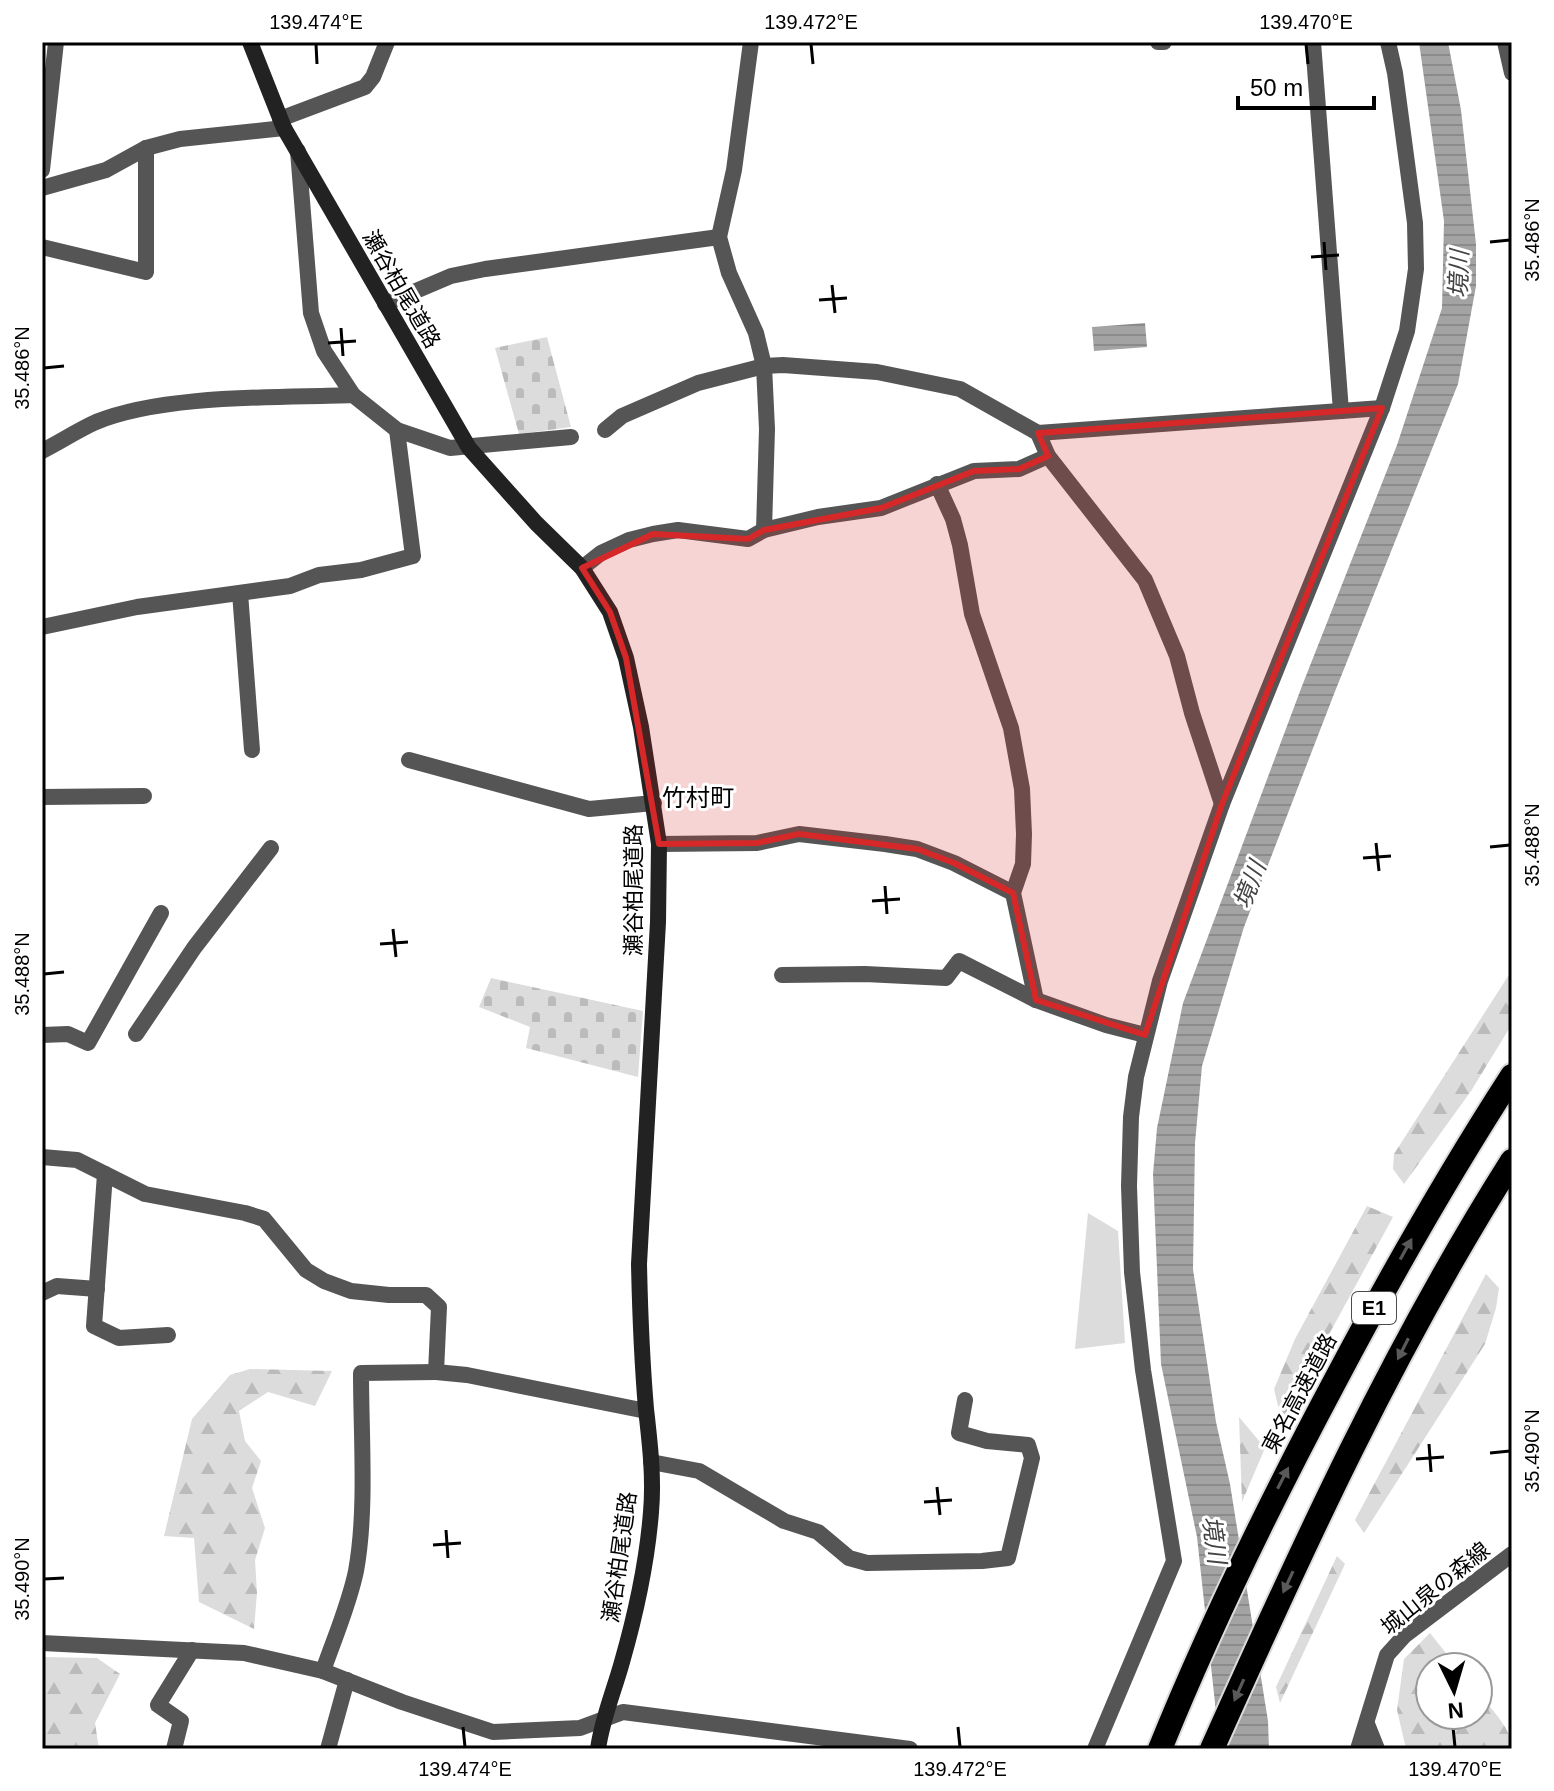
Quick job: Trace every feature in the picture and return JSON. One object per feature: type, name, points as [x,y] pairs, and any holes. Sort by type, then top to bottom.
[{"type":"highway","name":"東名高速道路","points":[[1160,1749],[1191,1672],[1249,1548],[1382,1292],[1438,1192],[1512,1076]]},
{"type":"highway","name":"E1","points":[[1212,1749],[1337,1477],[1420,1316],[1512,1161]]},
{"type":"main road","name":"瀬谷柏尾道路","points":[[250,42],[282,124],[469,448],[536,523],[582,568],[610,612],[626,658],[659,844],[658,922],[639,1264],[651,1462],[651,1512],[644,1572],[631,1633],[602,1722],[598,1749]]},
{"type":"street","points":[[42,170],[56,42]]},
{"type":"street","points":[[42,188],[106,170],[146,148],[180,139],[282,124],[365,87],[373,77],[387,42]]},
{"type":"street","points":[[751,42],[734,170],[719,237],[729,273],[756,333],[764,366],[767,429],[764,530]]},
{"type":"street","points":[[1158,42],[1164,42]]},
{"type":"street","points":[[1313,42],[1341,411]]},
{"type":"street","points":[[1095,1749],[1174,1561],[1143,1370],[1132,1272],[1129,1186],[1131,1117],[1145,1035],[1160,981],[1222,804],[1382,408],[1407,331],[1416,269],[1415,223],[1388,42]]},
{"type":"street","points":[[1505,42],[1512,73]]},
{"type":"street","points":[[42,247],[146,272],[146,148]]},
{"type":"street","points":[[298,151],[311,313],[324,351],[353,395],[397,430],[450,448],[571,437]]},
{"type":"street","points":[[385,304],[451,276],[474,271],[719,237]]},
{"type":"street","points":[[605,430],[622,416],[698,383],[764,366],[783,365],[877,372],[960,389],[1038,433],[1382,408]]},
{"type":"street","points":[[42,451],[96,422],[135,411],[213,402],[353,395]]},
{"type":"street","points":[[42,627],[137,607],[290,586],[319,575],[361,570],[413,556],[397,430]]},
{"type":"street","points":[[1038,433],[1048,456],[1145,580],[1177,656],[1222,804]]},
{"type":"street","points":[[582,568],[601,553],[629,540],[653,534],[678,530],[748,539],[764,530],[818,517],[881,508],[937,484],[983,469],[1019,469],[1048,456]]},
{"type":"street","points":[[937,484],[953,519],[972,614],[1002,696],[1018,762],[1023,804],[1023,864],[1013,893],[1036,1000]]},
{"type":"street","points":[[240,593],[252,750]]},
{"type":"street","points":[[409,760],[589,809],[654,803]]},
{"type":"street","points":[[42,797],[144,796]]},
{"type":"street","points":[[659,844],[757,843],[799,834],[876,843],[917,849],[954,863],[1013,893]]},
{"type":"street","points":[[136,1034],[194,948],[271,848]]},
{"type":"street","points":[[42,1035],[68,1034],[88,1043],[161,913]]},
{"type":"street","points":[[782,975],[865,974],[946,978],[959,961],[1036,1000],[1106,1025],[1145,1035]]},
{"type":"street","points":[[42,1157],[77,1160],[145,1194],[264,1219],[306,1270],[351,1291],[426,1295],[439,1307],[436,1372]]},
{"type":"street","points":[[105,1174],[94,1326],[119,1338],[168,1337]]},
{"type":"street","points":[[42,1293],[57,1286],[97,1289]]},
{"type":"street","points":[[323,1671],[357,1563],[362,1471],[361,1373],[436,1372],[467,1375],[646,1411]]},
{"type":"street","points":[[651,1462],[699,1471],[784,1521],[818,1532],[849,1558],[867,1563],[1008,1558],[1032,1458],[1028,1445],[987,1441],[959,1433],[965,1400]]},
{"type":"street","name":"城山泉の森線","points":[[1358,1749],[1387,1655],[1405,1635],[1512,1554]]},
{"type":"street","points":[[42,1643],[244,1653],[323,1671],[402,1702],[493,1732],[580,1728],[623,1712],[816,1743],[910,1749]]},
{"type":"street","points":[[174,1749],[181,1721],[158,1705],[192,1650]]},
{"type":"street","points":[[328,1749],[347,1680]]},
{"type":"street","points":[[1367,1724],[1377,1749]]},
{"type":"highlighted area","points":[[1382,408],[1222,804],[1145,1035],[1036,1000],[1013,893],[954,863],[917,849],[799,834],[757,843],[659,844],[626,658],[610,612],[582,568],[653,534],[748,539],[764,530],[881,508],[974,471],[1019,469],[1048,456],[1038,433]]},
{"type":"green space","points":[[547,337],[571,427],[519,434],[495,348]]},
{"type":"green space","points":[[1512,970],[1512,1024],[1471,1091],[1404,1184],[1393,1169],[1394,1154]]},
{"type":"green space","points":[[491,978],[643,1011],[638,1077],[526,1048],[530,1027],[479,1007]]},
{"type":"green space","points":[[1367,1206],[1393,1217],[1285,1415],[1278,1406],[1274,1389],[1295,1339]]},
{"type":"green space","points":[[1088,1213],[1118,1231],[1125,1343],[1075,1349]]},
{"type":"green space","points":[[1486,1274],[1499,1288],[1485,1344],[1364,1533],[1355,1520]]},
{"type":"green space","points":[[250,1369],[332,1371],[315,1406],[268,1392],[239,1411],[245,1441],[261,1461],[252,1488],[265,1528],[255,1560],[257,1593],[254,1629],[199,1602],[194,1538],[164,1536],[192,1419],[230,1375]]},
{"type":"green space","points":[[1239,1417],[1265,1448],[1242,1502]]},
{"type":"green space","points":[[1337,1556],[1345,1564],[1280,1703],[1276,1687]]},
{"type":"green space","points":[[1430,1633],[1444,1651],[1414,1651],[1414,1731],[1494,1731],[1494,1712],[1509,1734],[1512,1749],[1406,1749],[1397,1710],[1404,1659]]},
{"type":"green space","points":[[42,1657],[97,1658],[120,1674],[95,1723],[99,1749],[42,1749]]},
{"type":"water","name":"境川","points":[[1419,42],[1448,42],[1461,110],[1476,244],[1476,286],[1458,384],[1244,927],[1202,1066],[1195,1143],[1193,1269],[1268,1721],[1269,1749],[1220,1749],[1197,1537],[1161,1364],[1153,1174],[1157,1128],[1183,1003],[1302,686],[1397,445],[1442,308],[1444,221]]},
{"type":"water","points":[[1145,323],[1147,347],[1094,351],[1092,327]]},
{"type":"district","name":"竹村町","points":[[698,798]]}]
